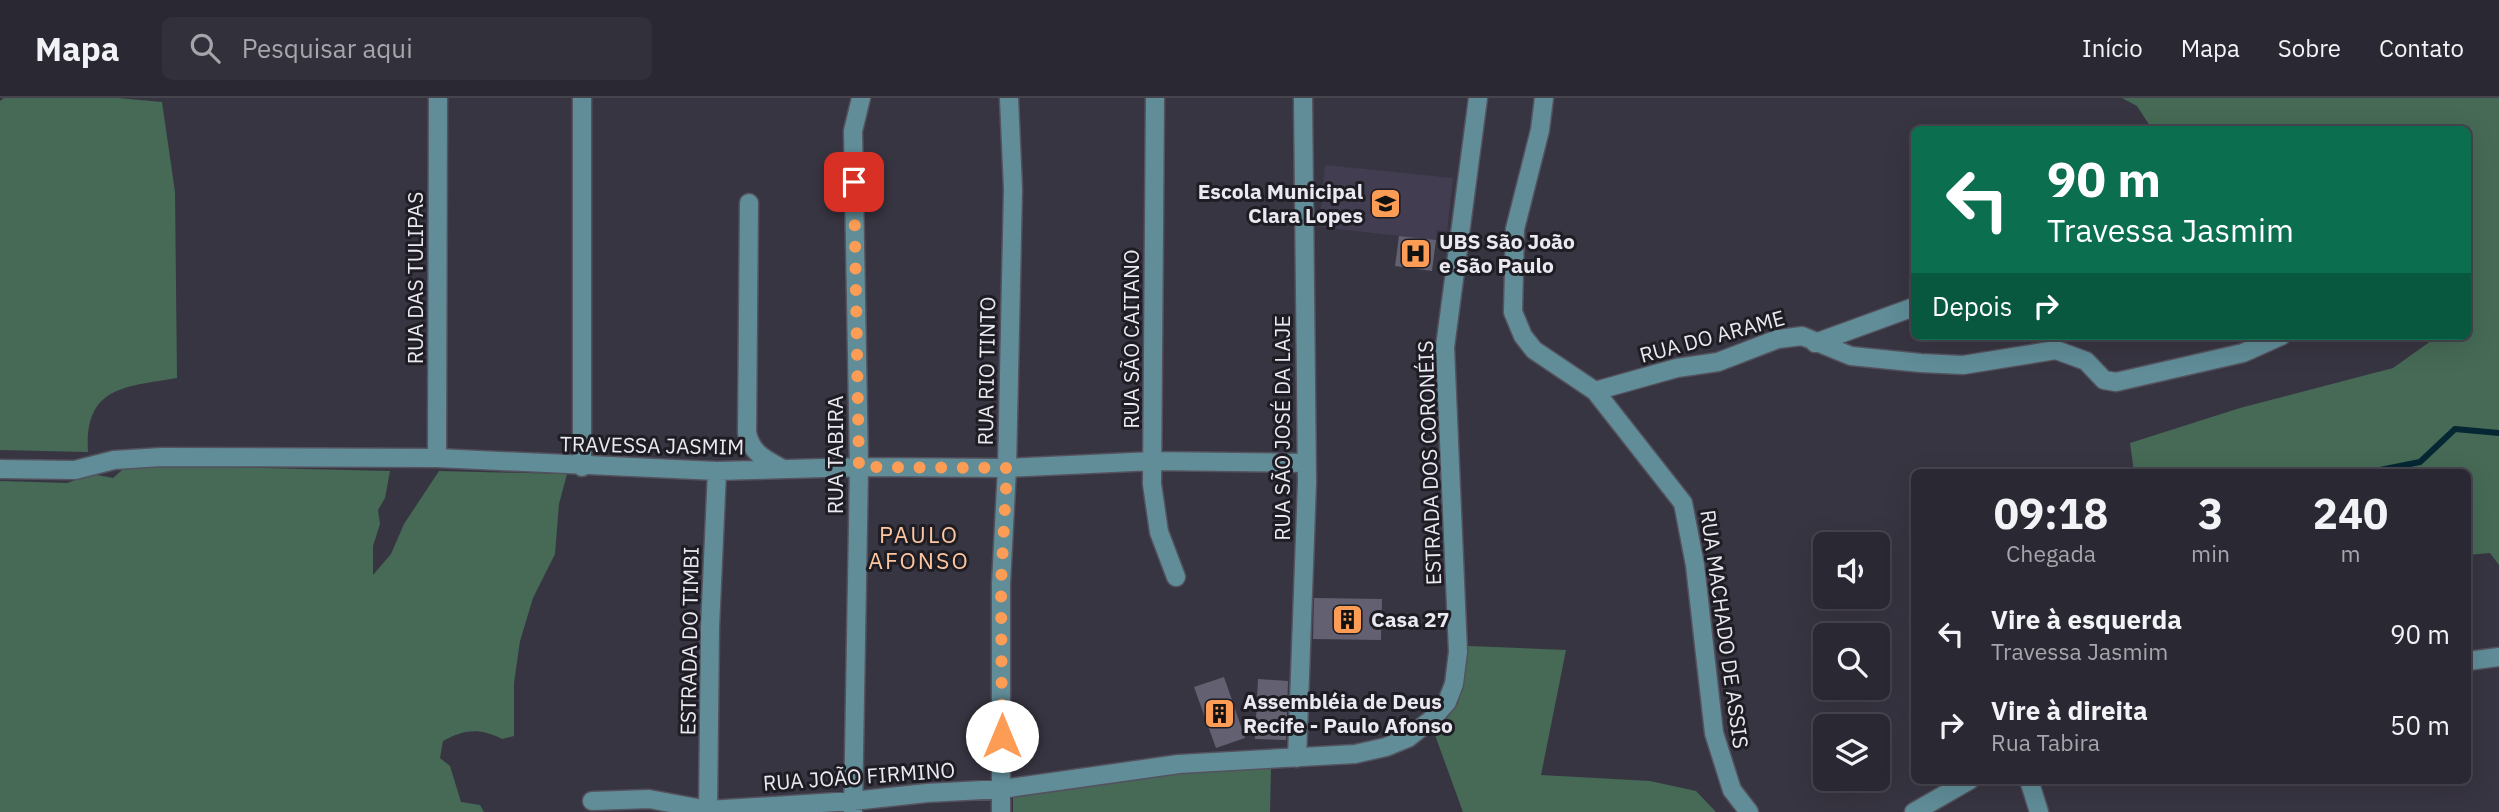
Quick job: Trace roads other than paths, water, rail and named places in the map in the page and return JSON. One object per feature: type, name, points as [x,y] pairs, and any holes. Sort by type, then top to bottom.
[{"type":"street","name":"RUA DAS TULIPAS","points":[[438,98],[438,458]]},
{"type":"street","points":[[582,98],[582,467]]},
{"type":"street","name":"RUA TABIRA","points":[[853,807],[859,467],[853,131],[861,98]]},
{"type":"street","name":"RUA RIO TINTO","points":[[1001,812],[1001,584],[1007,468],[1013,189],[1009,98]]},
{"type":"street","name":"RUA SÃO CAITANO","points":[[1156,98],[1154,508],[1159,532],[1176,577]]},
{"type":"street","name":"RUA SÃO JOSÉ DA LAJE","points":[[1297,758],[1305,463],[1303,98]]},
{"type":"street","name":"ESTRADA DOS CORONÉIS","points":[[1447,702],[1454,684],[1458,636],[1448,474],[1445,347],[1478,98]]},
{"type":"street","name":"RUA MACHADO DE ASSIS","points":[[1544,98],[1540,130],[1515,229],[1513,312],[1523,336],[1534,350],[1595,391],[1684,503],[1695,565],[1714,733],[1732,790],[1749,812]]},
{"type":"street","points":[[749,203],[747,433],[750,446],[756,454],[783,469]]},
{"type":"street","points":[[1815,342],[1911,308]]},
{"type":"street","name":"RUA DO ARAME","points":[[1595,391],[1677,368],[1718,362],[1778,339],[1802,336],[1851,356],[1963,365],[2056,350],[2086,362],[2104,380],[2116,382],[2243,353],[2272,340]]},
{"type":"street","name":"TRAVESSA JASMIM","points":[[0,469],[75,470],[131,457],[438,458],[582,467],[717,471],[859,467],[1007,468],[1154,461],[1305,463]]},
{"type":"street","name":"ESTRADA DO TIMBI","points":[[708,811],[710,627],[717,471]]},
{"type":"street","points":[[2471,662],[2499,657]]},
{"type":"street","name":"RUA JOÃO FIRMINO","points":[[592,801],[649,799],[708,811],[853,807],[927,793],[1002,789],[1178,764],[1355,754],[1386,747],[1408,738],[1432,719],[1447,702]]},
{"type":"street","points":[[1914,812],[1962,784]]},
{"type":"street","points":[[2030,784],[2039,812]]},
{"type":"waterway","points":[[2385,469],[2420,462],[2455,429],[2499,433]]},
{"type":"place","name":"Escola Municipal Clara Lopes","points":[[1386,203]]},
{"type":"place","name":"UBS São João e São Paulo","points":[[1416,253]]},
{"type":"place","name":"Casa 27","points":[[1348,619]]},
{"type":"place","name":"Assembléia de Deus Recife - Paulo Afonso","points":[[1220,713]]},
{"type":"district","name":"PAULO AFONSO","points":[[919,547]]}]
